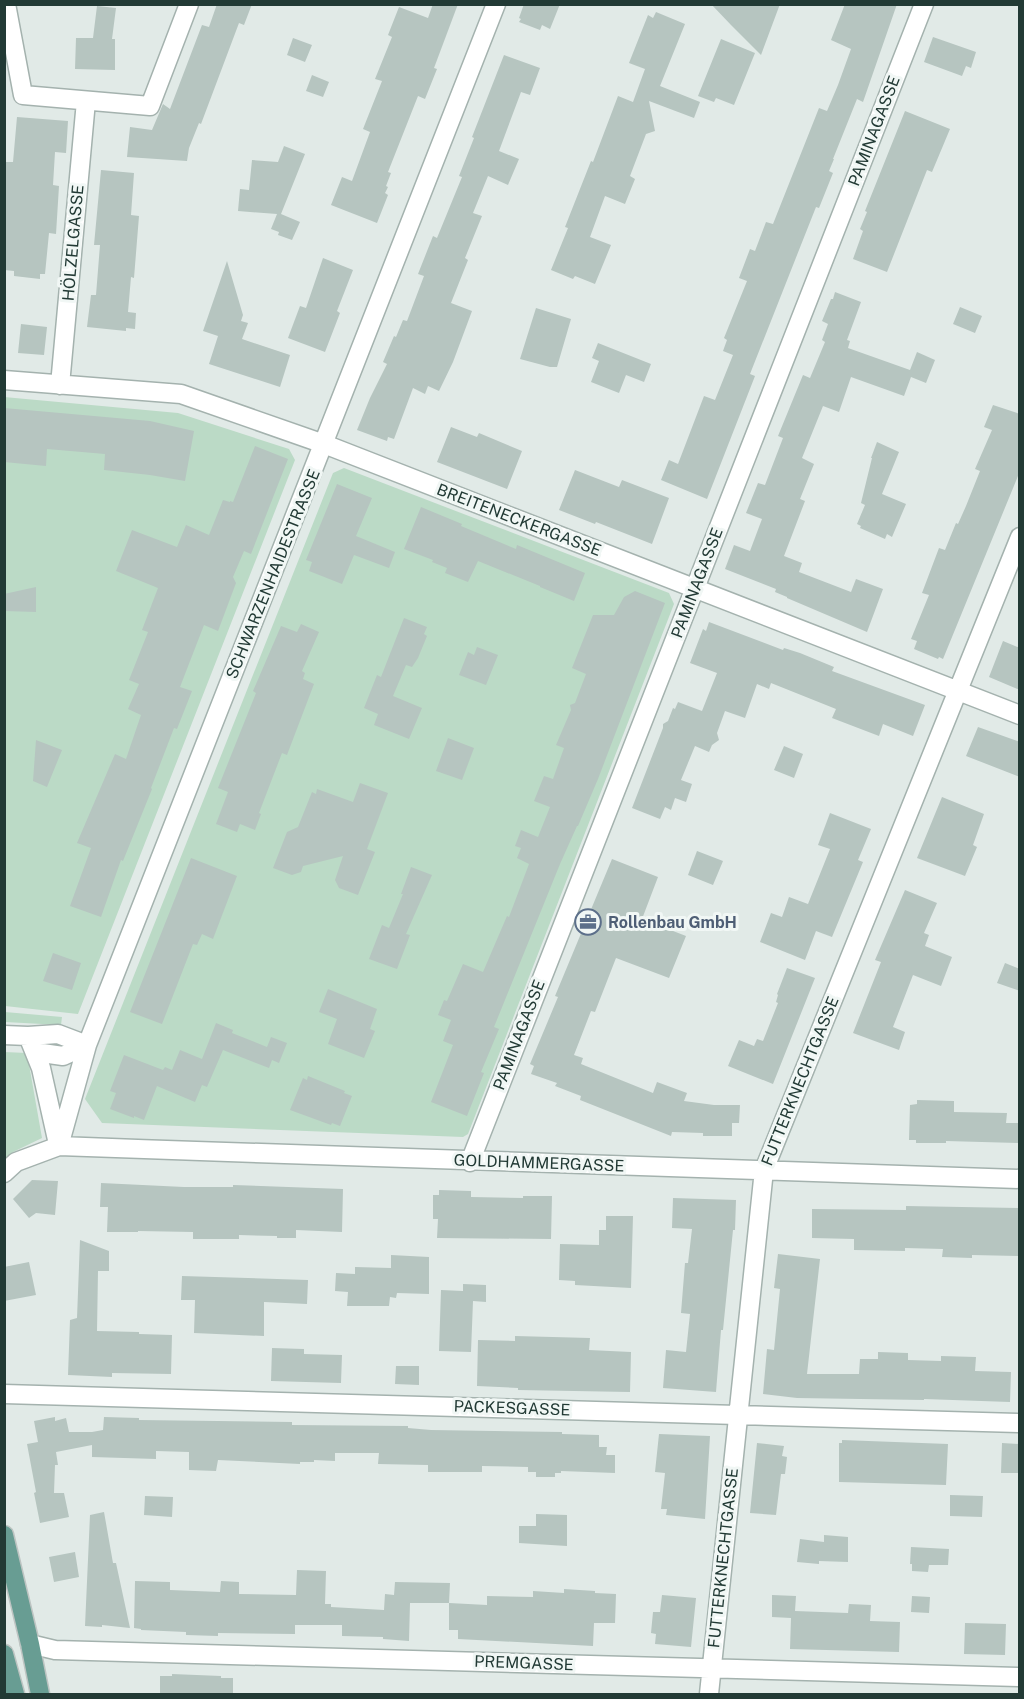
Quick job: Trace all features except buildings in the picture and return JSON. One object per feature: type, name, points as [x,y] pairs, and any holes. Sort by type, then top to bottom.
[{"type":"main road","points":[[4,1535],[40,1695]]},
{"type":"main road","points":[[4,1654],[15,1695]]},
{"type":"street","points":[[6,4],[23,95],[150,106],[189,4]]},
{"type":"street","name":"SCHWARZENHAIDESTRASSE","points":[[59,1146],[87,1045],[496,4]]},
{"type":"street","name":"PAMINAGASSE","points":[[470,1161],[924,4]]},
{"type":"street","name":"HÖLZELGASSE","points":[[60,385],[86,101]]},
{"type":"street","name":"BREITENECKERGASSE","points":[[4,380],[181,394],[324,444],[1020,715]]},
{"type":"street","name":"FUTTERKNECHTGASSE","points":[[709,1695],[764,1170],[1020,537]]},
{"type":"street","points":[[4,1035],[31,1044],[58,1034],[87,1045]]},
{"type":"street","points":[[31,1044],[41,1068],[59,1146]]},
{"type":"street","name":"GOLDHAMMERGASSE","points":[[4,1173],[16,1161],[59,1146],[1020,1179]]},
{"type":"street","name":"PACKESGASSE","points":[[4,1394],[1020,1423]]},
{"type":"street","name":"PREMGASSE","points":[[30,1644],[55,1650],[1020,1677]]},
{"type":"green space","points":[[4,397],[178,413],[289,449],[295,460],[78,1014],[5,1006]]},
{"type":"green space","points":[[344,468],[669,593],[674,604],[468,1134],[463,1137],[102,1123],[85,1099],[333,473]]},
{"type":"green space","points":[[5,1012],[62,1017],[61,1025],[5,1022]]},
{"type":"green space","points":[[4,1052],[27,1053],[42,1138],[5,1158]]},
{"type":"place","name":"Rollenbau GmbH","points":[[588,922]]}]
